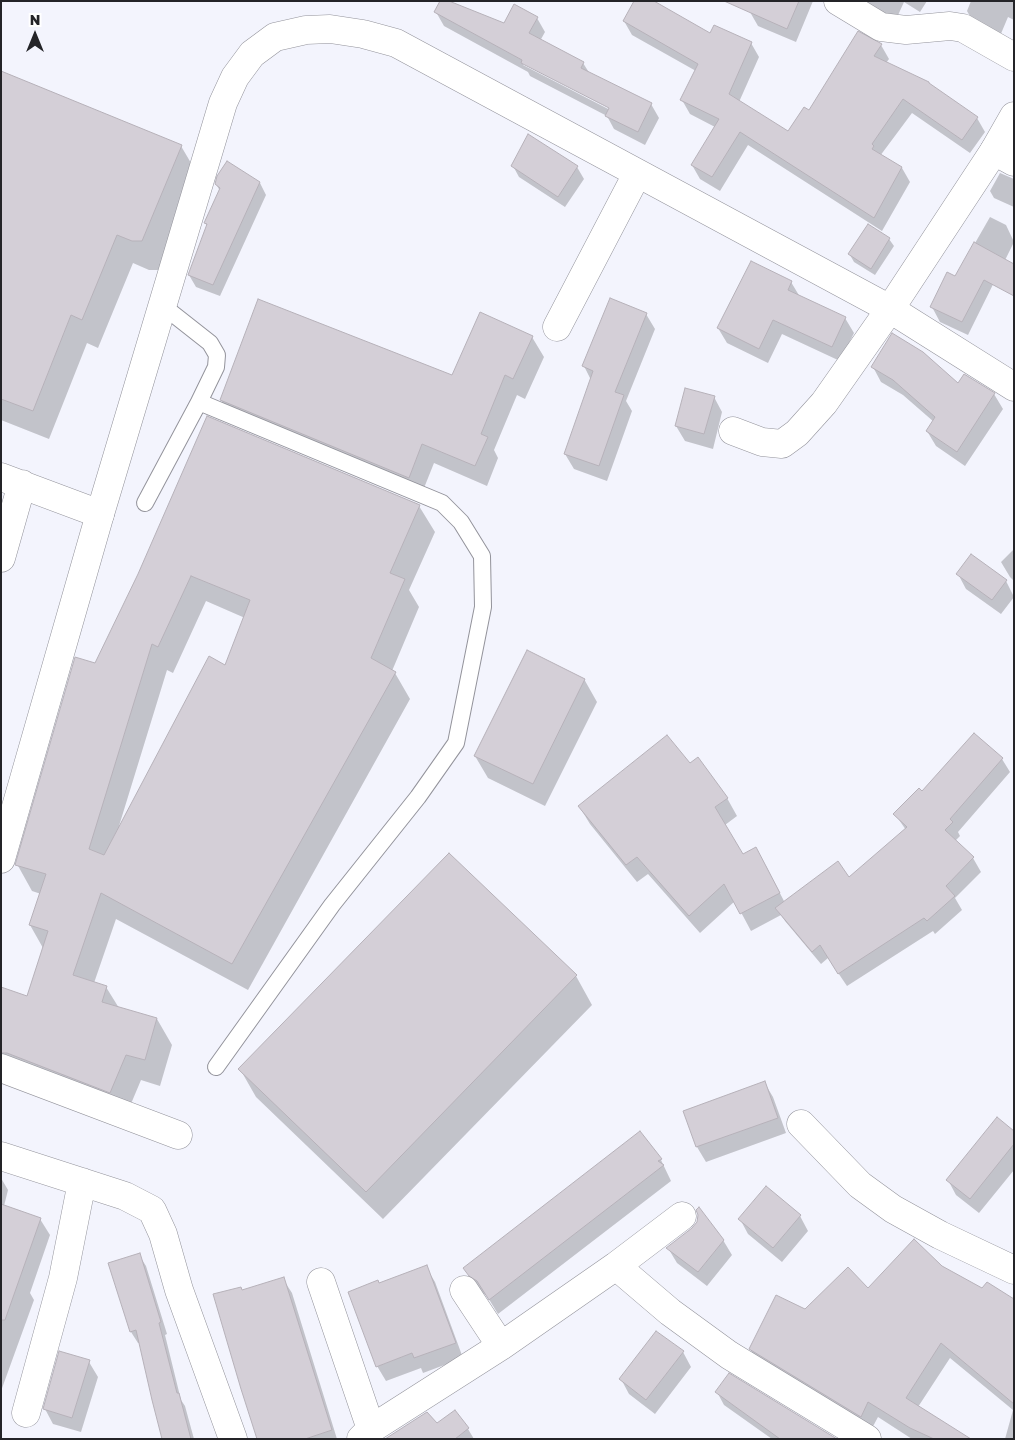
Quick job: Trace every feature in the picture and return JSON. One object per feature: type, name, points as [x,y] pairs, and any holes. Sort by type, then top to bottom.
[{"type":"street","points":[[838,1],[881,27],[906,30],[950,26],[963,28],[1014,58]]},
{"type":"street","points":[[1,859],[100,514],[223,104],[235,77],[252,54],[275,37],[306,30],[330,29],[362,34],[396,43],[890,309],[1014,386]]},
{"type":"street","points":[[733,431],[762,442],[782,444],[797,433],[824,403],[890,309],[1004,156],[1014,116]]},
{"type":"street","points":[[557,327],[637,174]]},
{"type":"street","points":[[1,558],[12,481],[100,514]]},
{"type":"street","points":[[1,1068],[178,1135]]},
{"type":"street","points":[[801,1124],[860,1185],[893,1209],[940,1235],[1014,1270]]},
{"type":"street","points":[[1,1156],[125,1196],[152,1210],[163,1234],[179,1290],[233,1439]]},
{"type":"street","points":[[26,1413],[63,1278],[82,1182]]},
{"type":"street","points":[[322,1282],[366,1434],[501,1346],[616,1266],[682,1216]]},
{"type":"street","points":[[616,1266],[670,1312],[729,1355],[867,1439]]},
{"type":"street","points":[[464,1290],[501,1346]]},
{"type":"lane","points":[[145,503],[216,368],[217,355],[210,343],[163,306]]},
{"type":"lane","points":[[199,402],[442,503],[461,522],[482,556],[483,607],[456,743],[418,797],[332,904],[216,1067]]},
{"type":"building","points":[[440,1],[449,1],[504,23],[514,4],[538,17],[529,33],[584,62],[581,68],[652,103],[638,132],[605,116],[609,108],[521,63],[522,60],[434,12]]},
{"type":"building","points":[[634,1],[654,1],[710,33],[714,25],[752,42],[729,94],[788,131],[804,107],[809,110],[858,31],[882,44],[874,56],[929,82],[978,117],[962,140],[903,99],[872,144],[874,146],[872,149],[902,167],[874,218],[740,132],[712,177],[691,165],[719,119],[680,100],[698,64],[623,21]]},
{"type":"building","points":[[724,1],[799,1],[787,29]]},
{"type":"building","points":[[1,71],[182,145],[142,241],[132,241],[117,235],[82,320],[71,315],[33,411],[1,399]]},
{"type":"building","points":[[528,134],[578,166],[558,197],[511,166]]},
{"type":"building","points":[[227,161],[260,182],[213,285],[188,275],[207,224],[204,223],[220,188],[215,184],[217,176]]},
{"type":"building","points":[[868,224],[890,238],[871,269],[848,254]]},
{"type":"building","points":[[974,242],[1014,264],[1014,296],[984,280],[962,322],[930,307],[947,272],[955,276]]},
{"type":"building","points":[[751,261],[792,281],[788,290],[846,317],[832,347],[773,320],[759,349],[717,328]]},
{"type":"building","points":[[610,298],[647,313],[615,392],[624,395],[599,466],[564,454],[593,371],[582,366]]},
{"type":"building","points":[[258,299],[452,375],[480,312],[533,336],[513,379],[505,375],[481,434],[488,437],[475,466],[422,444],[409,478],[220,400]]},
{"type":"building","points":[[892,333],[923,352],[958,383],[964,374],[995,393],[957,452],[926,431],[935,417],[893,380],[871,367]]},
{"type":"building","points":[[685,388],[715,396],[704,434],[675,426]]},
{"type":"building","points":[[207,416],[420,505],[390,573],[405,579],[371,658],[396,672],[232,964],[101,893],[73,975],[107,986],[102,1002],[157,1018],[145,1060],[126,1055],[110,1093],[7,1053],[1,1053],[1,987],[27,996],[48,931],[29,925],[46,874],[15,865],[75,657],[95,663],[138,574]],"holes":[[[191,576],[250,600],[225,665],[209,656],[104,855],[89,849],[152,644],[158,647]]]},
{"type":"building","points":[[971,554],[1007,580],[992,600],[956,574]]},
{"type":"building","points":[[527,650],[585,679],[533,784],[474,756]]},
{"type":"building","points":[[974,733],[1003,758],[950,819],[953,822],[945,830],[974,857],[946,886],[955,896],[927,921],[924,918],[838,974],[820,945],[812,952],[775,908],[838,861],[849,877],[907,827],[893,814],[919,788],[922,791]]},
{"type":"building","points":[[667,735],[690,763],[698,757],[728,798],[715,807],[743,854],[756,847],[780,893],[740,914],[724,884],[689,916],[637,857],[626,865],[578,806]]},
{"type":"building","points":[[449,853],[577,975],[366,1192],[238,1069]]},
{"type":"building","points":[[765,1081],[778,1118],[696,1147],[683,1111]]},
{"type":"building","points":[[997,1117],[1014,1131],[1014,1144],[970,1199],[946,1180]]},
{"type":"building","points":[[640,1131],[662,1159],[658,1161],[664,1165],[489,1300],[477,1281],[469,1276],[463,1268]]},
{"type":"building","points":[[766,1186],[801,1215],[773,1248],[738,1219]]},
{"type":"building","points":[[1,1204],[41,1218],[5,1320],[1,1320]]},
{"type":"building","points":[[699,1207],[724,1240],[698,1272],[666,1248],[697,1222],[698,1215],[696,1210]]},
{"type":"building","points":[[914,1239],[942,1266],[982,1288],[987,1282],[1014,1299],[1014,1404],[941,1343],[906,1398],[971,1439],[934,1439],[910,1428],[868,1402],[861,1417],[749,1349],[776,1295],[805,1309],[848,1267],[868,1288]]},
{"type":"building","points":[[140,1253],[161,1322],[159,1323],[191,1439],[162,1439],[136,1330],[130,1332],[108,1263]]},
{"type":"building","points":[[427,1265],[456,1343],[414,1358],[412,1353],[376,1367],[348,1292],[378,1280],[379,1283]]},
{"type":"building","points":[[284,1277],[332,1430],[305,1439],[257,1439],[213,1294],[241,1287],[242,1290]]},
{"type":"building","points":[[656,1331],[684,1351],[646,1400],[619,1379]]},
{"type":"building","points":[[59,1351],[90,1360],[72,1418],[43,1409]]},
{"type":"building","points":[[729,1373],[837,1439],[780,1439],[715,1392]]},
{"type":"building","points":[[455,1410],[469,1428],[455,1439],[385,1439],[427,1412],[437,1423]]}]
